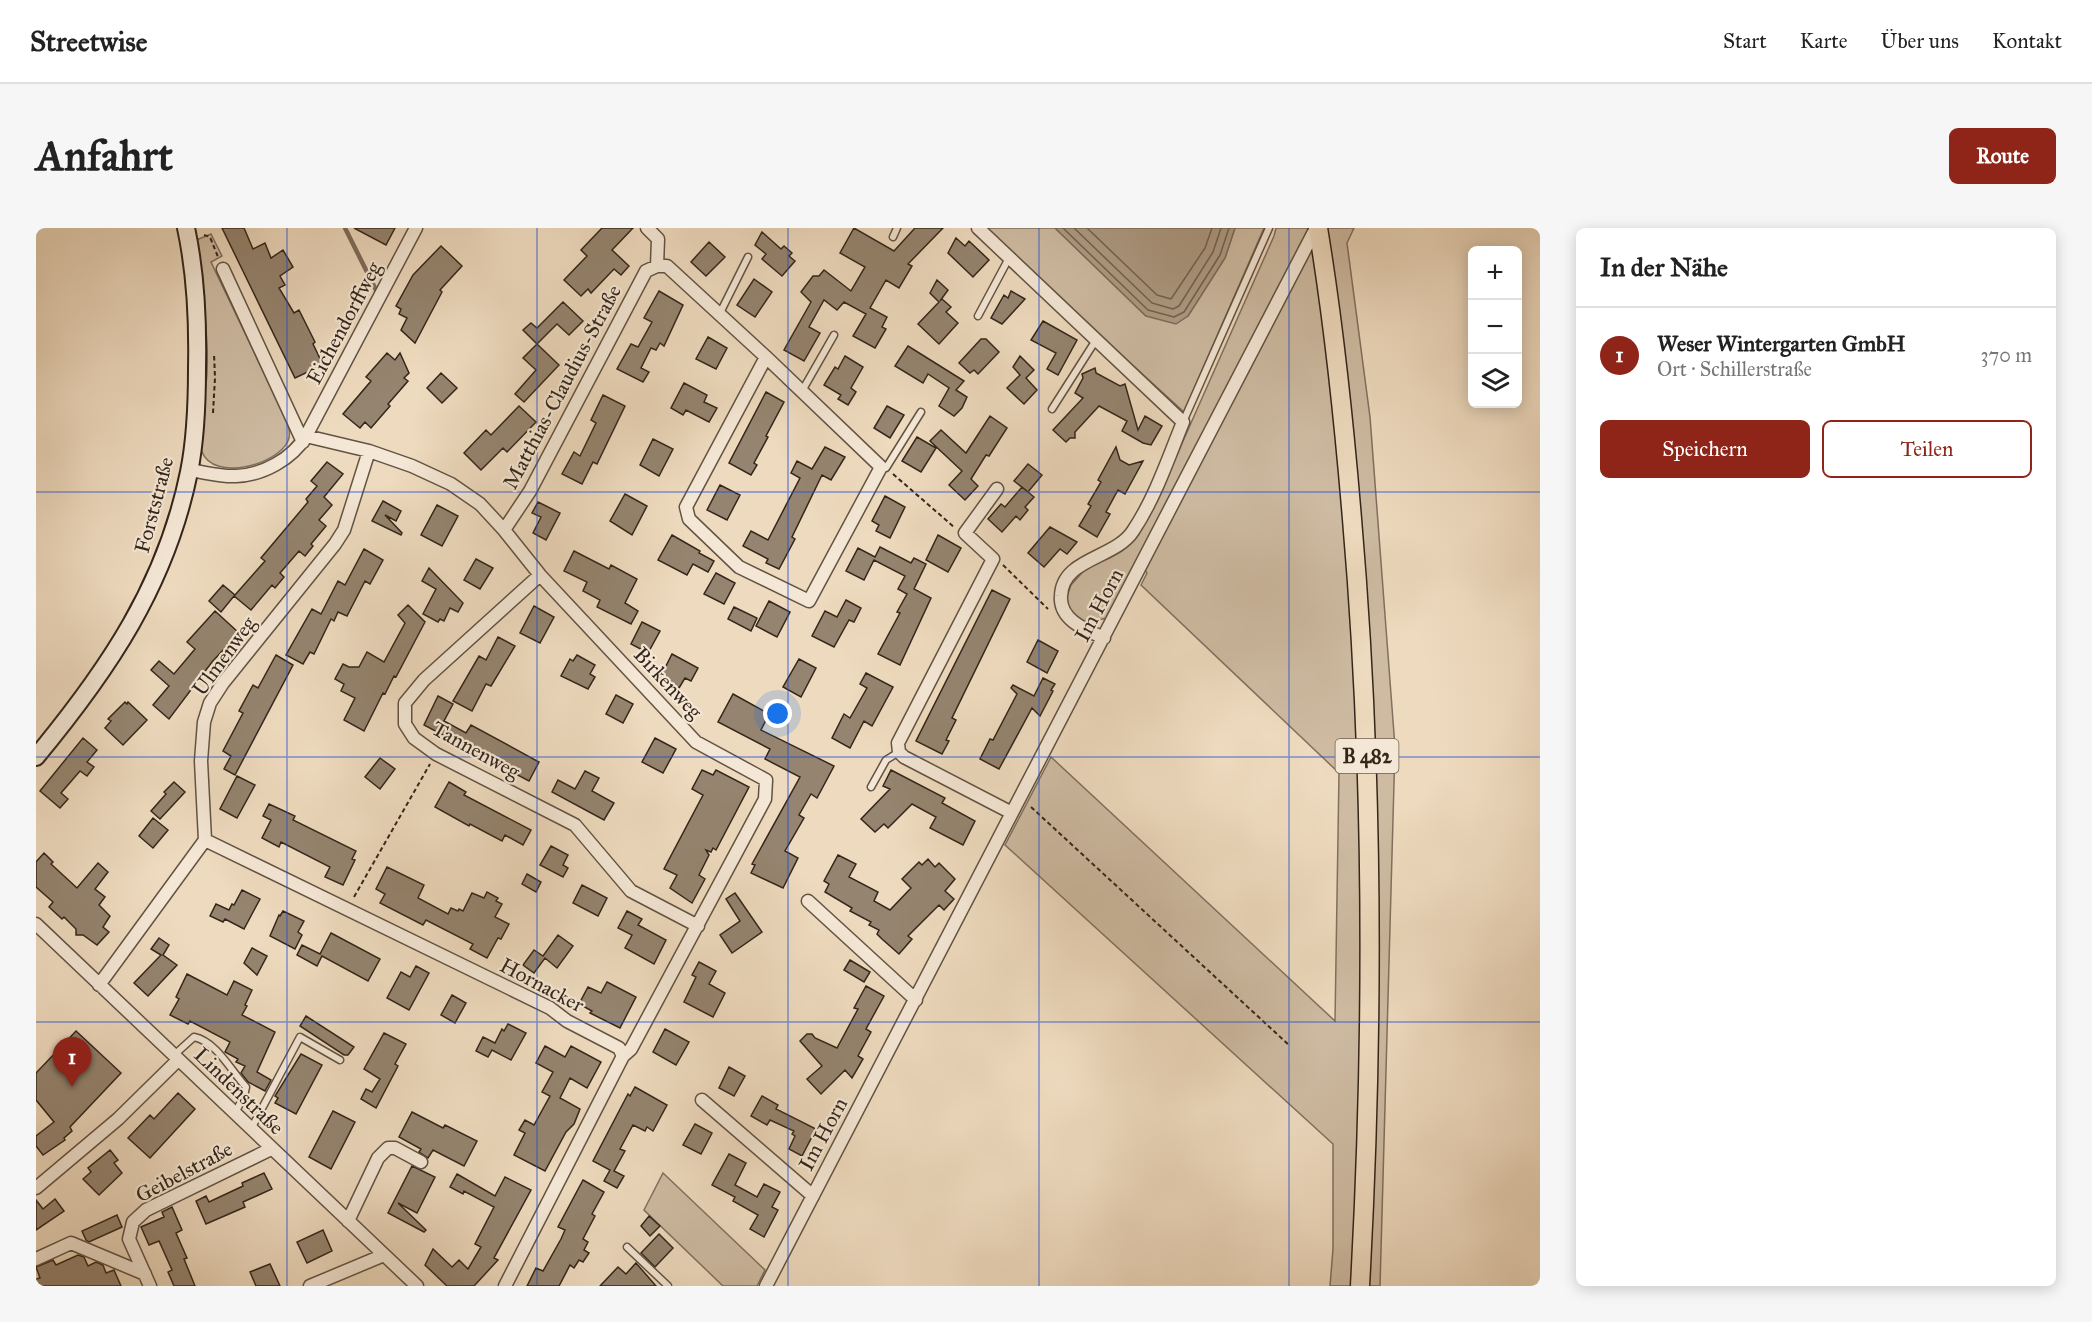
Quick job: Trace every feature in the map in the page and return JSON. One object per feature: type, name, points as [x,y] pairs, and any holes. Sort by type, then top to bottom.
[{"type":"main road","name":"B 482","points":[[1317,228],[1328,284],[1346,441],[1359,600],[1367,744],[1369,942],[1366,1132],[1360,1286]]},
{"type":"street","name":"Eichendorffweg","points":[[189,470],[233,477],[249,475],[282,461],[304,439],[416,228]]},
{"type":"street","points":[[647,228],[658,239],[657,266],[667,266],[766,357],[883,468],[809,601],[739,567],[689,519],[686,507],[766,357]]},
{"type":"street","points":[[978,228],[1183,422],[1153,494],[1132,534],[1111,550],[1092,558],[1069,575],[1061,590],[1060,604],[1064,613],[1077,625],[1104,638]]},
{"type":"street","name":"Im Horn","points":[[766,1286],[1317,228]]},
{"type":"street","name":"Forststraße","points":[[36,757],[75,710],[126,636],[162,563],[181,504],[189,470],[196,404],[198,318],[186,230]]},
{"type":"street","name":"Matthias-Claudius-Straße","points":[[504,530],[530,491],[646,271],[657,266]]},
{"type":"street","points":[[223,269],[304,439]]},
{"type":"street","name":"Birkenweg","points":[[304,439],[369,451],[412,466],[451,484],[480,504],[540,575],[696,742],[766,780],[765,799],[631,1049],[624,1056]]},
{"type":"street","name":"Ulmenweg","points":[[205,840],[201,761],[204,722],[210,703],[223,682],[340,537],[369,451]]},
{"type":"street","points":[[997,489],[965,533],[993,559],[898,743],[899,752],[1012,813]]},
{"type":"street","name":"Tannenweg","points":[[540,575],[424,680],[405,703],[405,724],[414,738],[436,754],[575,825],[631,891],[698,926]]},
{"type":"street","points":[[99,985],[205,840]]},
{"type":"street","name":"Hornacker","points":[[205,840],[550,1008],[567,1021],[619,1048],[624,1056]]},
{"type":"street","points":[[808,901],[916,1000]]},
{"type":"street","name":"Lindenstraße","points":[[36,924],[417,1286]]},
{"type":"street","points":[[505,1286],[624,1056]]},
{"type":"street","points":[[36,1188],[118,1119],[176,1058]]},
{"type":"street","points":[[702,1100],[813,1196]]},
{"type":"street","points":[[348,1221],[378,1158],[388,1148],[395,1148],[421,1162]]},
{"type":"street","name":"Geibelstraße","points":[[147,1280],[129,1239],[133,1222],[146,1210],[271,1149]]},
{"type":"street","points":[[36,1259],[71,1243],[147,1280]]},
{"type":"street","points":[[310,1286],[384,1255]]},
{"type":"lane","points":[[893,237],[897,228]]},
{"type":"lane","points":[[1183,422],[1269,228]]},
{"type":"lane","points":[[719,314],[748,257]]},
{"type":"lane","points":[[978,316],[1009,258]]},
{"type":"lane","points":[[802,391],[834,335]]},
{"type":"lane","points":[[1052,409],[1096,340]]},
{"type":"lane","points":[[883,468],[921,412]]},
{"type":"lane","points":[[871,787],[885,760],[899,752]]},
{"type":"lane","points":[[176,1058],[194,1037],[202,1039],[216,1050],[246,1087],[244,1096],[234,1113]]},
{"type":"lane","points":[[251,1129],[300,1037],[340,1060]]},
{"type":"lane","points":[[627,1247],[668,1286]]},
{"type":"path","points":[[186,230],[210,237],[223,269]]},
{"type":"path","points":[[883,468],[957,530],[965,533]]},
{"type":"path","points":[[993,559],[1006,567],[1050,612],[1064,613]]},
{"type":"path","points":[[347,909],[436,754]]},
{"type":"path","points":[[1020,797],[1290,1046]]},
{"type":"shaded area","points":[[984,228],[1055,228],[1146,316],[1188,316],[1225,258],[1235,228],[1264,228],[1184,412]]},
{"type":"shaded area","points":[[1276,228],[1354,228],[1347,243],[1370,417],[1395,747],[1380,1286],[1330,1286],[1333,1249],[1333,1144],[1005,845],[1051,757],[1335,1021],[1339,773],[1141,585],[1147,573],[1139,561],[1107,618],[1085,623],[1067,608],[1067,597],[1071,585],[1089,565],[1106,558],[1159,495]]},
{"type":"shaded area","points":[[211,234],[222,256],[211,262],[288,424],[289,438],[282,450],[259,463],[245,467],[219,466],[209,461],[200,445],[207,374],[207,341],[194,241]]},
{"type":"shaded area","points":[[663,1173],[765,1270],[757,1286],[723,1286],[644,1210]]},
{"type":"water","points":[[1055,228],[1235,228],[1225,258],[1188,316],[1176,324],[1146,316]]},
{"type":"building","points":[[222,228],[244,228],[253,249],[265,243],[271,258],[283,250],[293,267],[280,276],[285,285],[279,288],[294,313],[299,310],[315,342],[313,344],[323,365],[295,378]]},
{"type":"building","points":[[354,228],[395,228],[386,245]]},
{"type":"building","points":[[602,228],[633,228],[612,250],[629,266],[621,275],[614,269],[591,293],[588,289],[581,296],[564,280],[587,256],[581,250]]},
{"type":"building","points":[[854,228],[894,251],[915,228],[943,228],[908,264],[912,266],[899,288],[886,280],[870,308],[887,317],[882,327],[886,329],[875,348],[853,336],[866,314],[844,302],[837,310],[824,300],[809,327],[820,333],[804,361],[784,350],[811,302],[801,292],[813,276],[819,276],[824,270],[851,291],[865,267],[840,253]]},
{"type":"building","points":[[762,232],[781,249],[784,246],[792,253],[789,256],[795,261],[782,276],[762,259],[766,254],[755,245]]},
{"type":"building","points":[[956,238],[965,246],[969,241],[989,260],[973,277],[948,253]]},
{"type":"building","points":[[709,242],[725,257],[706,276],[691,262]]},
{"type":"building","points":[[441,246],[462,266],[440,290],[442,292],[415,343],[401,330],[407,318],[399,314],[401,309],[396,306],[413,275]]},
{"type":"building","points":[[754,279],[772,292],[755,317],[737,305]]},
{"type":"building","points":[[937,280],[948,290],[940,301],[942,299],[951,307],[946,312],[958,323],[939,344],[918,324],[939,302],[930,293]]},
{"type":"building","points":[[659,291],[683,305],[664,346],[660,343],[656,350],[651,348],[641,368],[649,372],[643,382],[617,369],[631,344],[638,347],[652,322],[644,318]]},
{"type":"building","points":[[1011,291],[1025,299],[1002,324],[991,318],[1004,295],[1008,298]]},
{"type":"building","points":[[563,302],[583,321],[569,335],[557,324],[537,344],[523,330],[531,323],[537,328]]},
{"type":"building","points":[[1043,321],[1077,340],[1058,375],[1047,369],[1056,353],[1031,340]]},
{"type":"building","points":[[708,337],[727,348],[716,369],[696,359]]},
{"type":"building","points":[[981,339],[986,339],[999,352],[978,374],[974,370],[970,373],[959,363]]},
{"type":"building","points":[[537,344],[559,365],[524,402],[515,394],[536,370],[523,358]]},
{"type":"building","points":[[908,346],[964,381],[956,390],[967,397],[962,408],[954,416],[939,406],[949,388],[928,374],[923,383],[895,366]]},
{"type":"building","points":[[387,353],[395,360],[400,353],[409,373],[404,378],[408,381],[371,428],[365,422],[360,428],[343,414],[371,381],[366,377]]},
{"type":"building","points":[[845,356],[863,367],[851,388],[856,392],[848,405],[838,399],[841,395],[824,385],[835,367],[838,369]]},
{"type":"building","points":[[1020,356],[1034,370],[1026,378],[1037,390],[1024,404],[1007,388],[1020,375],[1013,367]]},
{"type":"building","points":[[1095,368],[1096,373],[1120,386],[1125,384],[1138,430],[1145,416],[1162,426],[1151,445],[1122,431],[1127,421],[1099,406],[1075,432],[1075,438],[1070,438],[1066,442],[1053,430],[1083,398],[1075,393],[1083,378],[1082,374]]},
{"type":"building","points":[[441,373],[457,388],[442,403],[427,388]]},
{"type":"building","points":[[684,383],[707,395],[704,402],[717,408],[709,422],[686,410],[683,415],[671,408]]},
{"type":"building","points":[[766,392],[784,402],[766,436],[768,437],[754,463],[757,465],[751,475],[729,463]]},
{"type":"building","points":[[603,395],[625,406],[597,464],[593,462],[582,484],[562,474],[574,452],[580,456],[596,423],[591,420]]},
{"type":"building","points":[[519,406],[536,422],[507,452],[503,448],[481,470],[464,453],[486,430],[491,435]]},
{"type":"building","points":[[887,406],[904,415],[890,438],[874,428]]},
{"type":"building","points":[[990,416],[1007,428],[971,479],[978,486],[965,500],[949,485],[962,471],[930,441],[941,430],[966,453]]},
{"type":"building","points":[[917,437],[936,448],[921,472],[902,461]]},
{"type":"building","points":[[653,439],[673,449],[659,476],[640,465]]},
{"type":"building","points":[[825,447],[845,457],[831,480],[822,475],[792,537],[795,539],[779,569],[766,563],[768,559],[743,546],[751,531],[768,540],[800,478],[791,473],[797,461],[812,469]]},
{"type":"building","points":[[1116,447],[1120,460],[1129,465],[1143,461],[1125,494],[1118,490],[1106,512],[1110,514],[1097,537],[1079,526],[1091,506],[1088,504],[1101,482],[1098,480]]},
{"type":"building","points":[[327,462],[343,474],[324,497],[332,505],[319,520],[326,526],[311,544],[313,546],[305,556],[299,551],[280,573],[284,577],[275,588],[272,585],[251,610],[234,596],[221,612],[209,601],[223,585],[235,595],[265,561],[261,558],[308,502],[306,499],[317,486],[311,481]]},
{"type":"building","points":[[1028,464],[1042,475],[1028,492],[1014,481]]},
{"type":"building","points":[[720,485],[740,495],[727,520],[707,510]]},
{"type":"building","points":[[1022,487],[1034,497],[1025,507],[1028,510],[1020,520],[1016,516],[1002,532],[988,519],[1001,504],[1005,507]]},
{"type":"building","points":[[625,494],[647,506],[632,535],[610,521]]},
{"type":"building","points":[[885,496],[905,507],[890,538],[876,531],[879,525],[872,521]]},
{"type":"building","points":[[383,501],[401,511],[396,521],[385,515],[402,533],[401,535],[372,521]]},
{"type":"building","points":[[538,502],[560,513],[546,540],[533,533],[541,517],[532,513]]},
{"type":"building","points":[[437,505],[458,516],[442,546],[421,535]]},
{"type":"building","points":[[1050,527],[1077,542],[1067,554],[1060,549],[1044,567],[1028,553]]},
{"type":"building","points":[[672,535],[714,561],[708,572],[693,564],[687,575],[658,560]]},
{"type":"building","points":[[938,535],[961,548],[948,572],[926,560]]},
{"type":"building","points":[[880,547],[911,563],[914,558],[926,564],[914,589],[931,598],[900,665],[878,654],[900,613],[897,612],[907,594],[898,589],[905,576],[874,560],[864,580],[846,571],[858,548],[875,557]]},
{"type":"building","points":[[364,549],[383,560],[370,584],[365,581],[347,616],[338,612],[334,621],[331,619],[314,654],[310,652],[303,664],[286,655],[312,609],[321,614],[338,581],[345,585]]},
{"type":"building","points":[[574,551],[609,569],[611,565],[637,579],[625,603],[638,611],[631,624],[597,607],[600,600],[583,591],[587,582],[564,571]]},
{"type":"building","points":[[476,559],[493,568],[480,589],[464,580]]},
{"type":"building","points":[[429,568],[463,603],[458,612],[450,608],[444,621],[440,619],[438,622],[423,614],[436,589],[422,581]]},
{"type":"building","points":[[716,573],[735,583],[724,604],[704,594]]},
{"type":"building","points":[[992,590],[1010,599],[952,718],[956,720],[942,754],[916,741]]},
{"type":"building","points":[[846,600],[861,608],[854,622],[849,620],[834,647],[812,636],[825,611],[837,617]]},
{"type":"building","points":[[769,601],[790,612],[777,637],[756,626]]},
{"type":"building","points":[[408,605],[425,622],[396,677],[394,676],[385,694],[383,693],[364,731],[344,720],[355,698],[341,691],[344,684],[335,679],[343,664],[349,667],[359,667],[367,652],[384,662],[405,623],[398,615]]},
{"type":"building","points":[[534,606],[554,617],[540,643],[520,633]]},
{"type":"building","points":[[734,607],[757,618],[751,631],[728,619]]},
{"type":"building","points":[[215,611],[239,633],[212,662],[169,719],[153,705],[169,686],[151,670],[159,661],[174,674],[195,649],[187,642]]},
{"type":"building","points":[[642,622],[660,631],[648,653],[631,644]]},
{"type":"building","points":[[498,637],[515,646],[491,686],[486,684],[472,711],[453,701],[479,656],[486,660]]},
{"type":"building","points":[[1038,640],[1058,651],[1047,673],[1027,662]]},
{"type":"building","points":[[672,654],[698,668],[691,681],[685,678],[679,688],[660,678]]},
{"type":"building","points":[[276,655],[293,665],[235,775],[224,769],[231,756],[223,751],[243,713],[239,711],[253,685],[258,688]]},
{"type":"building","points":[[577,655],[595,665],[590,674],[595,677],[588,689],[561,676],[570,659],[573,661]]},
{"type":"building","points":[[799,659],[816,668],[801,697],[783,687]]},
{"type":"building","points":[[866,673],[893,687],[872,726],[864,721],[850,748],[832,738],[844,714],[850,718],[867,688],[860,684]]},
{"type":"building","points":[[1043,678],[1055,684],[1051,690],[1053,691],[1040,716],[1032,708],[999,769],[980,759],[990,739],[993,740],[1017,694],[1011,688],[1013,685],[1034,696]]},
{"type":"building","points":[[733,694],[769,714],[761,730],[834,766],[817,798],[811,794],[799,815],[804,818],[785,851],[798,858],[783,888],[751,873],[755,865],[752,864],[800,777],[765,759],[770,749],[718,722]]},
{"type":"building","points":[[616,695],[633,704],[623,723],[606,714]]},
{"type":"building","points":[[438,696],[453,704],[444,721],[466,733],[471,725],[539,762],[529,781],[424,725]]},
{"type":"building","points":[[125,702],[127,704],[128,702],[147,720],[123,745],[105,728],[111,721],[108,719]]},
{"type":"building","points":[[83,738],[97,750],[87,762],[94,767],[87,776],[80,771],[61,793],[68,799],[60,808],[40,791]]},
{"type":"building","points":[[655,738],[676,749],[663,773],[642,762]]},
{"type":"building","points":[[380,758],[395,769],[380,789],[365,777]]},
{"type":"building","points":[[702,770],[713,775],[716,770],[749,787],[716,850],[713,848],[711,852],[706,850],[709,855],[699,875],[705,879],[692,903],[670,888],[677,875],[664,869],[703,795],[692,789]]},
{"type":"building","points":[[891,770],[945,798],[942,803],[975,821],[963,845],[930,828],[936,817],[912,804],[888,828],[884,824],[875,832],[861,819],[890,789],[883,786]]},
{"type":"building","points":[[585,771],[599,778],[592,791],[614,803],[604,820],[552,792],[558,780],[575,789]]},
{"type":"building","points":[[237,776],[255,785],[237,818],[220,809]]},
{"type":"building","points":[[174,782],[185,792],[160,819],[151,811]]},
{"type":"building","points":[[449,782],[466,792],[464,795],[531,830],[523,845],[505,835],[502,841],[435,807]]},
{"type":"building","points":[[269,804],[295,816],[293,820],[356,851],[352,859],[355,860],[343,885],[325,877],[330,867],[281,842],[279,847],[262,838],[271,820],[263,816]]},
{"type":"building","points":[[153,818],[168,830],[153,848],[139,836]]},
{"type":"building","points":[[551,846],[568,855],[563,865],[568,868],[563,877],[540,865]]},
{"type":"building","points":[[44,853],[53,862],[51,864],[77,888],[98,863],[108,872],[95,889],[105,897],[99,905],[110,916],[103,927],[109,932],[97,945],[83,935],[76,935],[76,929],[49,907],[53,902],[36,887],[36,862]]},
{"type":"building","points":[[838,855],[856,864],[849,877],[878,892],[874,901],[890,910],[911,888],[902,879],[919,862],[922,865],[928,859],[935,867],[939,863],[955,879],[945,891],[954,899],[944,910],[939,905],[908,936],[912,939],[899,954],[877,934],[879,930],[869,925],[871,922],[850,911],[852,908],[825,892],[829,884],[824,881]]},
{"type":"building","points":[[387,867],[424,885],[418,898],[448,914],[451,908],[463,911],[472,893],[484,898],[487,892],[498,898],[496,901],[502,904],[495,917],[509,924],[487,958],[470,949],[473,944],[426,920],[423,925],[380,903],[385,894],[376,889]]},
{"type":"building","points":[[527,874],[541,882],[536,892],[522,884]]},
{"type":"building","points":[[582,885],[607,898],[598,916],[573,903]]},
{"type":"building","points":[[242,890],[260,899],[244,929],[225,919],[223,922],[210,916],[216,904],[229,910]]},
{"type":"building","points":[[735,893],[762,932],[732,953],[720,935],[740,921],[726,899]]},
{"type":"building","points":[[283,911],[304,921],[298,932],[302,935],[295,949],[270,936]]},
{"type":"building","points":[[627,911],[642,919],[638,925],[666,940],[654,964],[625,948],[632,935],[618,928]]},
{"type":"building","points":[[331,933],[380,959],[368,981],[322,956],[317,966],[297,955],[302,945],[320,954]]},
{"type":"building","points":[[558,935],[573,946],[557,968],[545,958],[534,973],[523,965],[534,950],[543,956]]},
{"type":"building","points":[[159,938],[169,945],[163,955],[177,965],[148,996],[134,983],[161,955],[151,949]]},
{"type":"building","points":[[252,948],[267,956],[257,975],[244,963]]},
{"type":"building","points":[[850,960],[870,972],[864,982],[844,970]]},
{"type":"building","points":[[699,962],[716,971],[709,984],[725,993],[713,1017],[684,1002],[696,977],[692,975]]},
{"type":"building","points":[[416,966],[429,973],[409,1010],[387,998],[401,972],[410,977]]},
{"type":"building","points":[[187,974],[227,995],[234,981],[252,990],[242,1015],[275,1032],[257,1072],[271,1080],[265,1091],[248,1082],[241,1073],[245,1066],[236,1062],[238,1059],[225,1052],[230,1042],[190,1021],[188,1024],[170,1015],[179,999],[176,997]]},
{"type":"building","points":[[607,982],[636,997],[620,1028],[590,1013],[592,1011],[579,1004],[588,987],[601,993]]},
{"type":"building","points":[[866,986],[884,996],[866,1029],[871,1032],[858,1056],[863,1059],[852,1078],[845,1070],[821,1094],[807,1079],[822,1066],[800,1041],[807,1034],[812,1034],[815,1038],[837,1048],[858,1009],[854,1008]]},
{"type":"building","points":[[452,995],[466,1003],[455,1023],[441,1015]]},
{"type":"building","points":[[306,1016],[354,1047],[348,1055],[344,1055],[300,1026]]},
{"type":"building","points":[[508,1024],[526,1033],[511,1060],[492,1050],[488,1057],[476,1051],[483,1037],[495,1043],[502,1029],[504,1031]]},
{"type":"building","points":[[665,1029],[689,1042],[676,1065],[653,1052]]},
{"type":"building","points":[[76,1031],[121,1073],[70,1127],[72,1131],[64,1138],[65,1140],[43,1155],[36,1146],[36,1136],[54,1122],[36,1100],[36,1073]]},
{"type":"building","points":[[384,1033],[406,1044],[395,1064],[398,1066],[376,1108],[361,1099],[366,1089],[372,1092],[380,1079],[364,1069]]},
{"type":"building","points":[[545,1046],[565,1057],[571,1046],[601,1062],[587,1088],[570,1078],[560,1098],[580,1109],[574,1124],[566,1132],[545,1171],[514,1155],[525,1133],[519,1130],[525,1120],[534,1125],[550,1096],[542,1092],[553,1072],[536,1063]]},
{"type":"building","points":[[301,1054],[322,1065],[296,1114],[275,1103],[278,1098],[275,1096]]},
{"type":"building","points":[[729,1067],[745,1076],[734,1096],[719,1088]]},
{"type":"building","points":[[635,1087],[667,1105],[653,1131],[647,1127],[645,1131],[633,1125],[620,1149],[625,1151],[614,1171],[624,1176],[617,1188],[604,1181],[610,1170],[593,1161],[628,1094],[630,1096]]},
{"type":"building","points":[[178,1093],[195,1109],[150,1158],[128,1138],[150,1115],[154,1119]]},
{"type":"building","points":[[762,1096],[778,1105],[776,1109],[816,1129],[802,1156],[789,1149],[795,1136],[792,1134],[794,1131],[770,1120],[767,1125],[751,1116]]},
{"type":"building","points":[[333,1111],[355,1122],[331,1169],[309,1157]]},
{"type":"building","points":[[412,1112],[443,1128],[445,1125],[477,1141],[464,1166],[433,1150],[428,1158],[419,1152],[421,1149],[399,1137]]},
{"type":"building","points":[[695,1124],[712,1133],[701,1154],[683,1145]]},
{"type":"building","points":[[110,1150],[118,1160],[114,1163],[122,1173],[99,1195],[83,1179],[91,1172],[88,1168]]},
{"type":"building","points":[[729,1154],[746,1163],[735,1185],[757,1197],[764,1184],[780,1192],[772,1207],[778,1210],[764,1237],[750,1229],[758,1215],[733,1201],[735,1197],[712,1185]]},
{"type":"building","points":[[412,1166],[435,1177],[417,1213],[398,1203],[426,1230],[424,1232],[388,1213]]},
{"type":"building","points":[[264,1173],[272,1189],[243,1202],[245,1207],[206,1224],[196,1201],[206,1196],[209,1202]]},
{"type":"building","points":[[457,1174],[495,1196],[505,1177],[531,1190],[494,1258],[498,1260],[474,1286],[447,1286],[425,1265],[433,1249],[452,1267],[459,1260],[468,1269],[481,1247],[475,1244],[494,1207],[464,1191],[463,1194],[450,1187]]},
{"type":"building","points":[[583,1180],[604,1192],[592,1214],[595,1216],[583,1239],[588,1242],[584,1250],[589,1253],[583,1262],[579,1260],[574,1268],[570,1265],[559,1286],[527,1286],[536,1268],[543,1271],[561,1239],[565,1230],[558,1227]]},
{"type":"building","points":[[55,1199],[64,1211],[36,1230],[36,1200],[43,1209]]},
{"type":"building","points":[[172,1207],[182,1230],[176,1233],[187,1258],[184,1259],[195,1286],[174,1286],[168,1272],[172,1270],[159,1241],[149,1245],[141,1227],[164,1217],[162,1212]]},
{"type":"building","points":[[117,1215],[122,1227],[89,1242],[86,1240],[82,1231]]},
{"type":"building","points":[[649,1216],[660,1226],[650,1236],[641,1226]]},
{"type":"building","points":[[323,1230],[332,1251],[307,1263],[297,1242]]},
{"type":"building","points":[[659,1234],[673,1248],[655,1267],[641,1253]]},
{"type":"building","points":[[78,1255],[84,1257],[88,1266],[96,1262],[103,1265],[106,1273],[114,1270],[121,1286],[36,1286],[36,1279],[40,1278],[36,1267],[53,1260],[56,1265]]},
{"type":"building","points":[[636,1263],[656,1286],[600,1286],[618,1267],[626,1274]]},
{"type":"building","points":[[270,1264],[280,1286],[256,1286],[250,1272]]},
{"type":"waterway","points":[[345,228],[376,290]]},
{"type":"place","name":"Weser Wintergarten GmbH","points":[[72,1087]]}]
